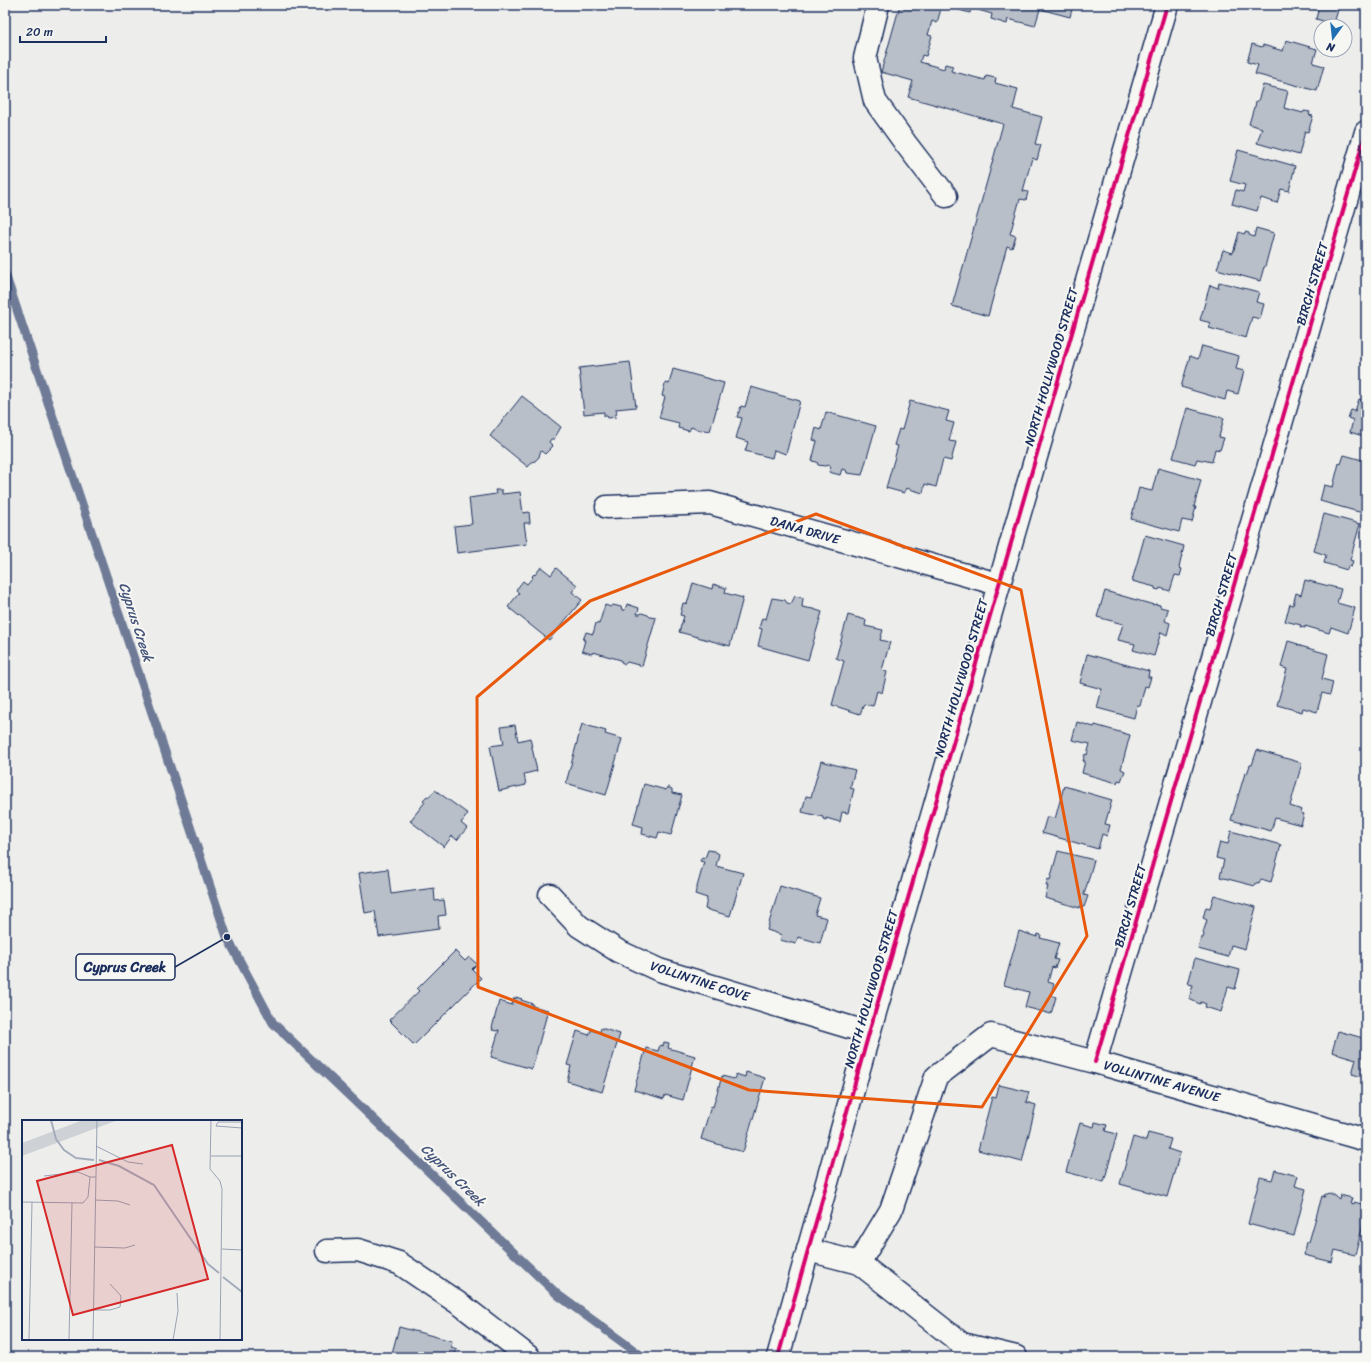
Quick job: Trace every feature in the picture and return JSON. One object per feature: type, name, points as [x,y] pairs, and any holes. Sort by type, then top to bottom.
[{"type":"street","points":[[878,5],[865,58],[875,102],[946,196]]},
{"type":"street","name":"NORTH HOLLYWOOD STREET","points":[[778,1357],[868,1033],[1167,5]]},
{"type":"street","name":"BIRCH STREET","points":[[1095,1062],[1366,132]]},
{"type":"street","name":"DANA DRIVE","points":[[607,507],[710,503],[998,584]]},
{"type":"street","name":"VOLLINTINE COVE","points":[[550,895],[579,926],[618,951],[659,970],[868,1033]]},
{"type":"street","name":"VOLLINTINE AVENUE","points":[[859,1262],[891,1210],[936,1077],[991,1035],[1095,1062],[1366,1140]]},
{"type":"street","points":[[327,1252],[358,1250],[399,1263],[464,1307],[529,1357]]},
{"type":"street","points":[[808,1250],[859,1262],[962,1344],[1016,1357]]},
{"type":"highlighted area","points":[[816,514],[1021,590],[1087,936],[982,1107],[749,1090],[478,987],[477,697],[590,601]]},
{"type":"building","points":[[900,5],[942,5],[937,23],[932,21],[928,35],[932,36],[926,56],[922,55],[920,62],[944,69],[945,64],[953,66],[951,71],[985,80],[986,76],[996,78],[995,83],[1018,89],[1013,109],[1042,117],[1035,144],[1041,145],[1037,160],[1032,158],[1023,191],[1028,192],[1026,200],[1020,199],[1010,234],[1016,236],[1012,248],[1007,246],[988,316],[952,306],[1003,124],[908,97],[913,81],[881,72]]},
{"type":"building","points":[[960,5],[1073,5],[1070,17],[1040,9],[1035,26],[1008,19],[1007,24],[991,19],[992,14],[971,8],[970,13],[959,10]]},
{"type":"building","points":[[1298,5],[1345,5],[1344,7],[1339,6],[1336,18],[1316,18],[1318,10]]},
{"type":"building","points":[[1286,40],[1313,48],[1313,58],[1314,58],[1313,63],[1324,66],[1317,91],[1255,74],[1258,65],[1247,62],[1252,44],[1262,47],[1263,45],[1283,51]]},
{"type":"building","points":[[1263,85],[1288,91],[1284,108],[1303,113],[1304,111],[1310,112],[1309,115],[1313,116],[1308,132],[1305,131],[1299,155],[1257,143],[1262,128],[1249,124]]},
{"type":"building","points":[[1238,150],[1295,166],[1289,191],[1281,189],[1277,203],[1261,198],[1257,211],[1232,204],[1236,190],[1243,192],[1245,185],[1230,181]]},
{"type":"building","points":[[1256,228],[1274,233],[1260,281],[1217,269],[1223,250],[1233,253],[1239,232],[1244,234],[1245,232],[1249,233],[1249,235],[1254,237]]},
{"type":"building","points":[[1219,282],[1259,292],[1256,302],[1264,304],[1260,319],[1252,317],[1246,338],[1209,328],[1211,323],[1200,320],[1210,285],[1218,288]]},
{"type":"building","points":[[1202,346],[1239,356],[1236,369],[1244,371],[1238,394],[1227,391],[1225,400],[1181,387],[1190,356],[1198,359]]},
{"type":"building","points":[[630,362],[636,407],[616,409],[616,417],[608,418],[607,416],[604,416],[604,412],[584,414],[579,368]]},
{"type":"building","points":[[673,369],[724,383],[710,431],[701,431],[691,427],[689,431],[678,428],[679,423],[659,418],[665,397],[662,396],[665,383],[669,384]]},
{"type":"building","points":[[751,387],[800,401],[786,454],[774,450],[772,458],[745,451],[748,442],[736,438],[742,418],[737,417],[741,406],[745,407]]},
{"type":"building","points":[[522,396],[561,427],[554,439],[551,439],[549,442],[553,446],[545,454],[541,451],[539,457],[528,467],[490,436]]},
{"type":"building","points":[[1359,399],[1366,401],[1366,437],[1350,432],[1353,420],[1348,418],[1351,410],[1355,411]]},
{"type":"building","points":[[910,401],[949,411],[946,421],[954,423],[949,441],[956,442],[951,461],[943,459],[936,487],[925,484],[923,493],[906,488],[904,493],[886,488],[898,446],[894,445],[899,429],[902,430]]},
{"type":"building","points":[[1187,408],[1224,418],[1219,437],[1224,438],[1220,450],[1215,449],[1212,462],[1197,459],[1195,464],[1173,458]]},
{"type":"building","points":[[826,412],[876,426],[862,475],[847,473],[846,470],[842,469],[840,475],[829,472],[831,466],[818,465],[817,462],[812,461],[817,441],[813,440],[816,428],[821,430]]},
{"type":"building","points":[[1344,455],[1366,461],[1366,514],[1320,501],[1324,485],[1333,487],[1339,463],[1341,464]]},
{"type":"building","points":[[1158,468],[1201,480],[1192,522],[1182,520],[1179,532],[1131,519],[1139,488],[1152,491]]},
{"type":"building","points":[[495,490],[502,490],[502,494],[520,492],[523,513],[529,512],[530,523],[524,523],[527,544],[457,553],[454,526],[472,524],[469,498],[496,494]]},
{"type":"building","points":[[1324,514],[1360,524],[1350,560],[1353,561],[1351,567],[1348,566],[1347,570],[1324,563],[1326,555],[1314,551]]},
{"type":"building","points":[[1145,535],[1184,546],[1179,568],[1182,569],[1180,576],[1175,575],[1170,591],[1160,588],[1159,590],[1155,589],[1155,587],[1132,581]]},
{"type":"building","points":[[541,567],[551,575],[556,568],[577,585],[572,592],[582,600],[549,640],[508,607],[519,593],[516,590],[523,581],[527,584],[533,577],[532,576],[534,574],[535,575]]},
{"type":"building","points":[[1305,580],[1341,589],[1337,603],[1355,608],[1348,633],[1331,627],[1329,633],[1305,626],[1305,628],[1300,627],[1301,625],[1285,621],[1290,604],[1293,605],[1296,593],[1301,595]]},
{"type":"building","points":[[693,583],[712,589],[713,584],[726,588],[725,593],[743,598],[730,646],[679,632],[684,616],[680,615],[683,603],[687,604]]},
{"type":"building","points":[[1105,591],[1154,605],[1160,605],[1160,607],[1168,609],[1165,621],[1170,623],[1167,635],[1161,632],[1154,656],[1133,650],[1135,644],[1118,640],[1123,624],[1097,617]]},
{"type":"building","points":[[795,596],[803,598],[802,607],[822,612],[808,660],[758,646],[762,629],[759,628],[762,618],[766,619],[772,598],[785,600],[787,603],[791,604]]},
{"type":"building","points":[[627,604],[639,608],[637,614],[642,613],[656,618],[642,666],[627,662],[625,664],[621,662],[621,660],[593,652],[592,654],[582,651],[585,640],[583,640],[586,632],[593,634],[596,623],[599,624],[605,605],[611,607],[613,605],[621,607],[622,610],[625,610]]},
{"type":"building","points":[[848,615],[866,620],[865,626],[883,630],[880,640],[890,642],[882,670],[887,672],[882,693],[877,691],[873,706],[864,704],[860,714],[832,705],[844,661],[836,658]]},
{"type":"building","points":[[1288,641],[1328,654],[1322,679],[1333,682],[1330,695],[1322,693],[1317,712],[1303,708],[1302,712],[1277,705],[1287,669],[1281,667]]},
{"type":"building","points":[[1087,654],[1149,671],[1148,677],[1151,677],[1148,687],[1145,686],[1140,706],[1137,705],[1134,718],[1097,708],[1102,689],[1080,683]]},
{"type":"building","points":[[1077,722],[1094,727],[1095,725],[1130,735],[1121,769],[1125,771],[1121,781],[1118,780],[1117,783],[1082,773],[1085,761],[1083,761],[1085,754],[1087,755],[1090,744],[1072,740]]},
{"type":"building","points":[[582,724],[606,731],[605,734],[622,739],[606,795],[566,783]]},
{"type":"building","points":[[515,725],[518,741],[530,738],[537,771],[524,774],[526,785],[499,791],[490,746],[504,744],[501,727]]},
{"type":"building","points":[[1257,750],[1302,763],[1290,806],[1302,810],[1301,813],[1304,814],[1301,825],[1275,818],[1271,831],[1231,820],[1245,773],[1247,774],[1250,765],[1252,765]]},
{"type":"building","points":[[821,761],[855,770],[850,788],[854,789],[848,813],[842,812],[840,822],[826,818],[826,820],[823,819],[823,817],[802,812],[806,796],[811,797]]},
{"type":"building","points":[[644,784],[666,790],[667,787],[672,789],[672,793],[682,795],[671,835],[659,832],[657,838],[642,834],[643,827],[633,824]]},
{"type":"building","points":[[1064,786],[1112,800],[1105,824],[1110,825],[1107,836],[1102,834],[1098,849],[1042,833],[1047,816],[1055,819]]},
{"type":"building","points":[[435,790],[468,814],[461,823],[467,828],[457,840],[452,836],[444,847],[410,821],[425,802],[423,800],[427,796],[429,797]]},
{"type":"building","points":[[1231,831],[1281,845],[1271,882],[1261,879],[1259,884],[1256,883],[1255,886],[1220,877],[1224,860],[1216,858],[1220,842],[1228,844]]},
{"type":"building","points":[[708,850],[719,854],[716,866],[743,873],[730,916],[705,909],[707,898],[695,894],[704,862],[700,861],[702,857],[705,858]]},
{"type":"building","points":[[1058,851],[1094,860],[1084,895],[1088,896],[1084,907],[1080,906],[1080,908],[1045,898],[1048,886],[1046,886],[1048,879],[1050,880]]},
{"type":"building","points":[[388,869],[391,894],[434,888],[435,901],[444,900],[446,915],[438,916],[439,929],[379,937],[375,911],[365,913],[359,873]]},
{"type":"building","points":[[780,886],[820,898],[815,915],[827,918],[820,943],[798,937],[796,944],[780,940],[782,935],[767,930]]},
{"type":"building","points":[[1214,895],[1256,907],[1245,949],[1231,945],[1228,957],[1198,949],[1201,938],[1203,938],[1207,920],[1203,918],[1206,907],[1210,908]]},
{"type":"building","points":[[1019,931],[1037,937],[1038,934],[1041,935],[1040,938],[1059,943],[1054,959],[1058,960],[1055,968],[1052,967],[1048,982],[1054,984],[1051,995],[1056,997],[1051,1014],[1025,1007],[1029,992],[1004,985]]},
{"type":"building","points":[[455,951],[465,961],[469,957],[477,964],[472,969],[481,978],[414,1045],[389,1020],[419,991],[417,989]]},
{"type":"building","points":[[1195,958],[1240,970],[1235,989],[1228,987],[1221,1012],[1205,1007],[1206,1004],[1201,1002],[1200,1004],[1189,999],[1193,985],[1188,984]]},
{"type":"building","points":[[516,997],[533,1004],[532,1006],[548,1010],[532,1069],[491,1057],[499,1030],[492,1030],[492,1028],[499,1001],[512,1005],[514,998],[516,999]]},
{"type":"building","points":[[601,1028],[620,1034],[602,1092],[567,1081],[571,1066],[567,1065],[577,1031],[589,1035],[591,1030],[600,1032]]},
{"type":"building","points":[[1365,1030],[1366,1078],[1352,1074],[1356,1059],[1332,1052],[1338,1031],[1363,1038]]},
{"type":"building","points":[[664,1042],[669,1043],[668,1048],[695,1056],[683,1100],[665,1095],[664,1099],[634,1090],[646,1048],[658,1051],[660,1045],[663,1046]]},
{"type":"building","points":[[746,1072],[765,1078],[743,1152],[701,1139],[711,1106],[713,1107],[722,1076],[734,1079],[736,1074],[745,1077]]},
{"type":"building","points":[[999,1085],[1029,1092],[1026,1102],[1036,1105],[1022,1162],[978,1150],[992,1097],[996,1098]]},
{"type":"building","points":[[1095,1122],[1107,1125],[1105,1131],[1117,1134],[1104,1182],[1066,1172],[1080,1123],[1094,1127]]},
{"type":"building","points":[[1148,1133],[1171,1139],[1168,1149],[1180,1153],[1167,1197],[1120,1184],[1133,1137],[1146,1141]]},
{"type":"building","points":[[1275,1170],[1298,1176],[1295,1186],[1306,1189],[1294,1236],[1248,1224],[1260,1177],[1272,1180]]},
{"type":"building","points":[[1329,1193],[1339,1199],[1340,1195],[1352,1198],[1350,1203],[1354,1204],[1354,1202],[1365,1205],[1366,1208],[1366,1214],[1355,1255],[1335,1250],[1332,1262],[1304,1255],[1322,1196],[1325,1197],[1324,1195]]},
{"type":"building","points":[[399,1327],[452,1341],[451,1347],[457,1349],[454,1357],[391,1357]]},
{"type":"waterway","name":"Cyprus Creek","points":[[5,274],[227,937],[273,1023],[558,1295],[643,1357]]},
{"type":"cycle path","points":[[778,1357],[869,1033],[1167,5]]},
{"type":"cycle path","points":[[1095,1062],[1366,132]]},
{"type":"place","name":"Cyprus Creek","points":[[227,937]]}]
